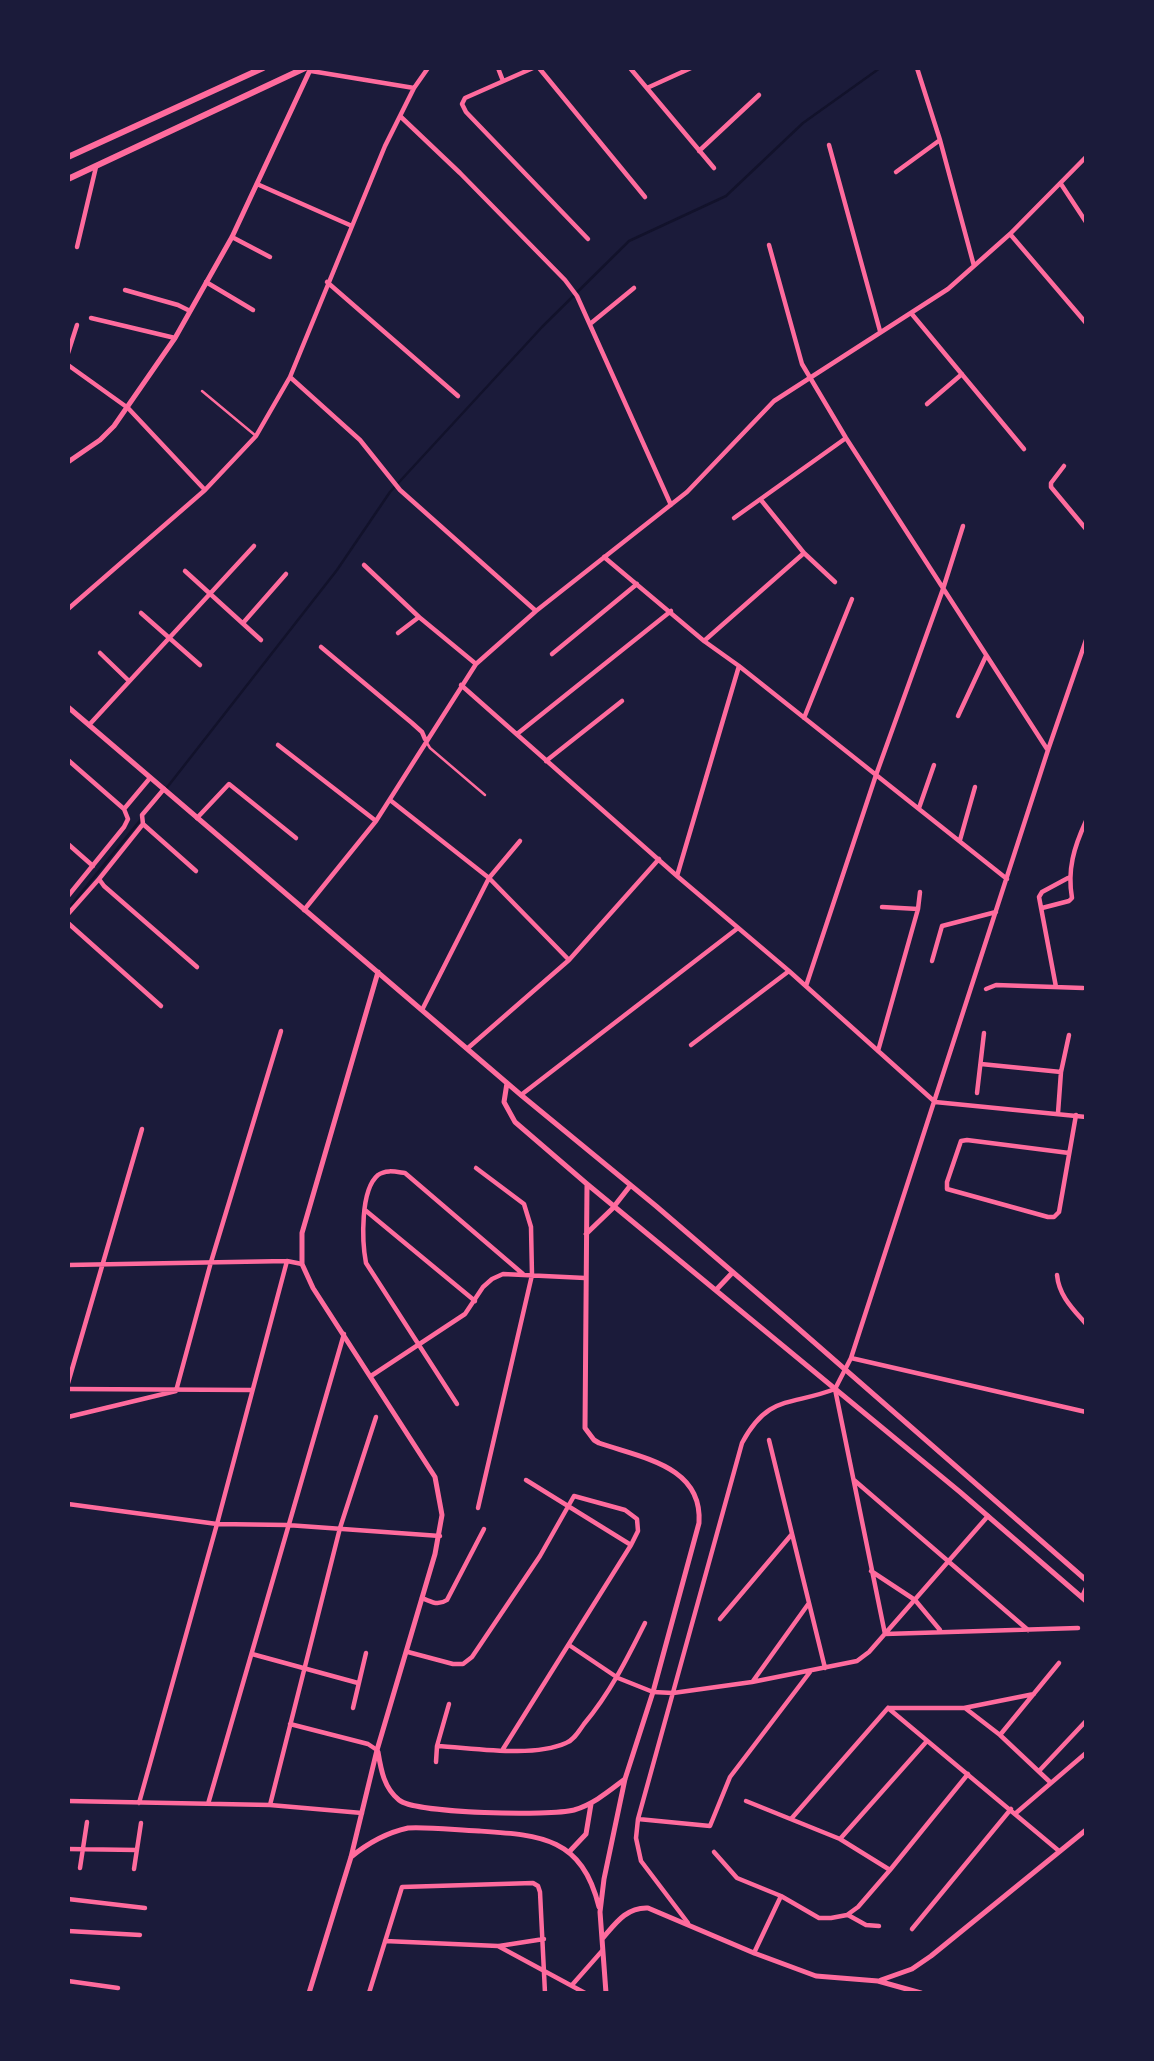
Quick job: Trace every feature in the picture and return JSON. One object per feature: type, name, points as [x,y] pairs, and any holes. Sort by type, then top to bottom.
[{"type":"main road","points":[[68,158],[263,68]]},
{"type":"main road","points":[[68,179],[309,69]]},
{"type":"street","points":[[68,609],[205,490],[256,436],[290,377],[327,282],[399,116],[428,68]]},
{"type":"street","points":[[498,68],[503,81]]},
{"type":"street","points":[[533,68],[465,98],[462,104],[588,239]]},
{"type":"street","points":[[539,68],[645,197]]},
{"type":"street","points":[[631,68],[714,168]]},
{"type":"street","points":[[647,88],[691,68]]},
{"type":"street","points":[[917,68],[940,140],[974,266]]},
{"type":"street","points":[[68,462],[100,440],[128,408],[174,338],[232,237],[309,69],[414,88]]},
{"type":"street","points":[[699,151],[759,95]]},
{"type":"street","points":[[399,116],[460,173],[565,280],[577,296],[671,505]]},
{"type":"street","points":[[896,172],[940,140]]},
{"type":"street","points":[[829,145],[880,331]]},
{"type":"street","points":[[304,910],[376,821],[476,664],[536,611],[687,492],[774,401],[948,289],[1010,234],[1086,157]]},
{"type":"street","points":[[77,247],[96,166]]},
{"type":"street","points":[[257,184],[352,226]]},
{"type":"street","points":[[1061,184],[1086,222]]},
{"type":"street","points":[[1010,234],[1086,324]]},
{"type":"street","points":[[232,237],[270,257]]},
{"type":"street","points":[[769,244],[798,356],[846,438],[1048,750]]},
{"type":"street","points":[[206,282],[253,310]]},
{"type":"street","points":[[327,282],[458,396]]},
{"type":"street","points":[[590,324],[634,288]]},
{"type":"street","points":[[125,290],[190,311]]},
{"type":"street","points":[[911,313],[1024,449]]},
{"type":"street","points":[[91,318],[174,338]]},
{"type":"street","points":[[68,353],[77,325]]},
{"type":"street","points":[[68,365],[128,408],[205,490]]},
{"type":"street","points":[[927,404],[962,374]]},
{"type":"street","points":[[290,377],[360,440],[400,491],[536,611]]},
{"type":"street","points":[[734,518],[846,438]]},
{"type":"street","points":[[1064,466],[1051,483],[1051,487],[1086,529]]},
{"type":"street","points":[[761,500],[804,553],[835,582]]},
{"type":"street","points":[[806,986],[963,526]]},
{"type":"street","points":[[89,725],[254,545]]},
{"type":"street","points":[[704,641],[804,553]]},
{"type":"street","points":[[604,557],[704,641],[960,839],[1007,879]]},
{"type":"street","points":[[365,565],[419,617],[476,664]]},
{"type":"street","points":[[184,571],[261,640]]},
{"type":"street","points":[[243,623],[286,574]]},
{"type":"street","points":[[552,654],[637,584]]},
{"type":"street","points":[[804,718],[852,600]]},
{"type":"street","points":[[517,734],[671,611]]},
{"type":"street","points":[[141,613],[200,665]]},
{"type":"street","points":[[398,634],[419,617]]},
{"type":"street","points":[[885,1634],[835,1389],[851,1358],[1086,640]]},
{"type":"street","points":[[321,647],[412,723],[426,740]]},
{"type":"street","points":[[100,653],[129,681]]},
{"type":"street","points":[[958,716],[987,656]]},
{"type":"street","points":[[677,876],[739,666]]},
{"type":"street","points":[[461,685],[935,1102],[1086,1117]]},
{"type":"street","points":[[546,761],[622,701]]},
{"type":"street","points":[[68,707],[521,1095],[733,1272],[1086,1580]]},
{"type":"street","points":[[278,745],[376,821]]},
{"type":"street","points":[[68,760],[124,809],[128,819],[68,896]]},
{"type":"street","points":[[919,808],[934,765]]},
{"type":"street","points":[[124,809],[150,778]]},
{"type":"street","points":[[197,818],[229,784],[296,838]]},
{"type":"street","points":[[960,839],[975,787]]},
{"type":"street","points":[[164,789],[142,815],[143,824],[196,871]]},
{"type":"street","points":[[390,800],[489,878],[569,960]]},
{"type":"street","points":[[1042,908],[1071,900],[1068,878],[1076,845],[1086,821]]},
{"type":"street","points":[[68,914],[143,824]]},
{"type":"street","points":[[422,1010],[489,878],[520,841]]},
{"type":"street","points":[[68,844],[93,866]]},
{"type":"street","points":[[468,1048],[569,960],[659,859]]},
{"type":"street","points":[[1056,987],[1040,894],[1068,878]]},
{"type":"street","points":[[99,879],[197,967]]},
{"type":"street","points":[[877,1051],[918,909],[920,892]]},
{"type":"street","points":[[882,907],[918,909]]},
{"type":"street","points":[[932,961],[942,926],[996,912]]},
{"type":"street","points":[[68,923],[161,1006]]},
{"type":"street","points":[[521,1095],[738,928]]},
{"type":"street","points":[[691,1045],[789,971]]},
{"type":"street","points":[[309,1993],[351,1857],[377,1750],[440,1536],[442,1515],[435,1477],[313,1288],[302,1264],[302,1233],[378,972]]},
{"type":"street","points":[[986,989],[996,985],[1083,988]]},
{"type":"street","points":[[176,1391],[211,1262],[281,1031]]},
{"type":"street","points":[[977,1093],[984,1033]]},
{"type":"street","points":[[1058,1113],[1061,1072],[1069,1035]]},
{"type":"street","points":[[981,1064],[1061,1072]]},
{"type":"street","points":[[507,1083],[504,1102],[515,1122],[1084,1599]]},
{"type":"street","points":[[1069,1153],[967,1140],[961,1142],[947,1189],[1054,1217],[1059,1212],[1076,1115]]},
{"type":"street","points":[[68,1383],[142,1129]]},
{"type":"street","points":[[476,1168],[524,1204],[531,1227],[532,1275],[478,1508]]},
{"type":"street","points":[[457,1404],[366,1262],[362,1245],[365,1210],[369,1191],[378,1175],[390,1171],[405,1173],[523,1274]]},
{"type":"street","points":[[587,1184],[585,1428],[599,1443],[675,1471],[692,1489],[699,1511],[699,1523],[653,1692],[625,1779],[604,1878],[600,1912]]},
{"type":"street","points":[[586,1234],[631,1185]]},
{"type":"street","points":[[365,1210],[475,1301]]},
{"type":"street","points":[[68,1265],[287,1261],[302,1264]]},
{"type":"street","points":[[139,1802],[287,1261]]},
{"type":"street","points":[[716,1290],[733,1272]]},
{"type":"street","points":[[371,1376],[465,1314],[483,1287],[492,1279],[503,1274],[585,1278]]},
{"type":"street","points":[[1057,1275],[1062,1295],[1086,1324]]},
{"type":"street","points":[[208,1804],[344,1333]]},
{"type":"street","points":[[851,1358],[1086,1412]]},
{"type":"street","points":[[68,1389],[251,1390]]},
{"type":"street","points":[[688,1923],[641,1861],[636,1838],[638,1819],[742,1443],[752,1424],[771,1408],[835,1389]]},
{"type":"street","points":[[68,1417],[176,1391]]},
{"type":"street","points":[[270,1805],[340,1528],[376,1417]]},
{"type":"street","points":[[769,1440],[825,1668]]},
{"type":"street","points":[[852,1479],[1028,1630]]},
{"type":"street","points":[[526,1480],[631,1545]]},
{"type":"street","points":[[408,1652],[453,1664],[463,1664],[472,1657],[540,1556],[574,1496],[631,1513],[637,1519],[638,1527],[631,1545],[503,1749]]},
{"type":"street","points":[[68,1504],[217,1524],[287,1525],[440,1536]]},
{"type":"street","points":[[569,1645],[618,1678],[653,1692],[673,1693],[752,1682],[857,1661],[869,1652],[988,1516]]},
{"type":"street","points":[[422,1598],[436,1603],[447,1600],[484,1529]]},
{"type":"street","points":[[720,1619],[792,1534]]},
{"type":"street","points":[[871,1571],[915,1601],[940,1631]]},
{"type":"street","points":[[1084,1599],[1086,1588]]},
{"type":"street","points":[[752,1682],[809,1602]]},
{"type":"street","points":[[438,1746],[553,1748],[570,1742],[618,1678],[645,1623]]},
{"type":"street","points":[[885,1634],[1078,1628]]},
{"type":"street","points":[[353,1708],[366,1653]]},
{"type":"street","points":[[252,1654],[359,1683]]},
{"type":"street","points":[[1000,1735],[1059,1663]]},
{"type":"street","points":[[638,1819],[710,1826],[730,1777],[811,1671]]},
{"type":"street","points":[[791,1819],[888,1708],[964,1708],[1034,1694]]},
{"type":"street","points":[[436,1762],[449,1704]]},
{"type":"street","points":[[888,1708],[1059,1851]]},
{"type":"street","points":[[964,1708],[1000,1735],[1051,1783]]},
{"type":"street","points":[[1039,1772],[1086,1721]]},
{"type":"street","points":[[290,1724],[369,1744],[377,1750],[383,1779],[399,1800],[410,1806],[439,1810],[556,1813],[591,1804],[625,1779]]},
{"type":"street","points":[[840,1839],[927,1741]]},
{"type":"street","points":[[912,1929],[1013,1811],[1086,1754]]},
{"type":"street","points":[[714,1852],[737,1878],[780,1896],[819,1918],[847,1915],[858,1907],[890,1870],[968,1774]]},
{"type":"street","points":[[68,1801],[270,1805],[362,1813]]},
{"type":"street","points":[[746,1801],[840,1839],[890,1870]]},
{"type":"street","points":[[569,1852],[586,1834],[591,1804]]},
{"type":"street","points":[[80,1868],[87,1822]]},
{"type":"street","points":[[134,1869],[141,1823]]},
{"type":"street","points":[[351,1857],[368,1844],[392,1832],[422,1828],[527,1834],[560,1845],[587,1874],[596,1895],[600,1912],[606,1993]]},
{"type":"street","points":[[878,1981],[912,1969],[931,1956],[1086,1830]]},
{"type":"street","points":[[68,1849],[137,1850]]},
{"type":"street","points":[[369,1993],[402,1887],[533,1883],[538,1886],[544,1939],[545,1993]]},
{"type":"street","points":[[754,1953],[780,1896]]},
{"type":"street","points":[[68,1899],[145,1908]]},
{"type":"street","points":[[602,1940],[621,1917],[637,1908],[648,1908],[816,1976],[878,1981],[921,1993]]},
{"type":"street","points":[[847,1915],[866,1925],[879,1926]]},
{"type":"street","points":[[68,1931],[140,1934]]},
{"type":"street","points":[[385,1941],[498,1946],[544,1939]]},
{"type":"street","points":[[498,1946],[585,1993]]},
{"type":"street","points":[[572,1985],[601,1951]]},
{"type":"street","points":[[68,1981],[118,1987]]},
{"type":"lane","points":[[202,391],[256,436]]},
{"type":"lane","points":[[426,740],[430,748],[485,795]]},
{"type":"waterway","points":[[158,799],[337,570],[390,492],[542,327],[629,241],[726,196],[803,123],[880,68]]},
{"type":"waterway","points":[[68,909],[142,818]]}]
